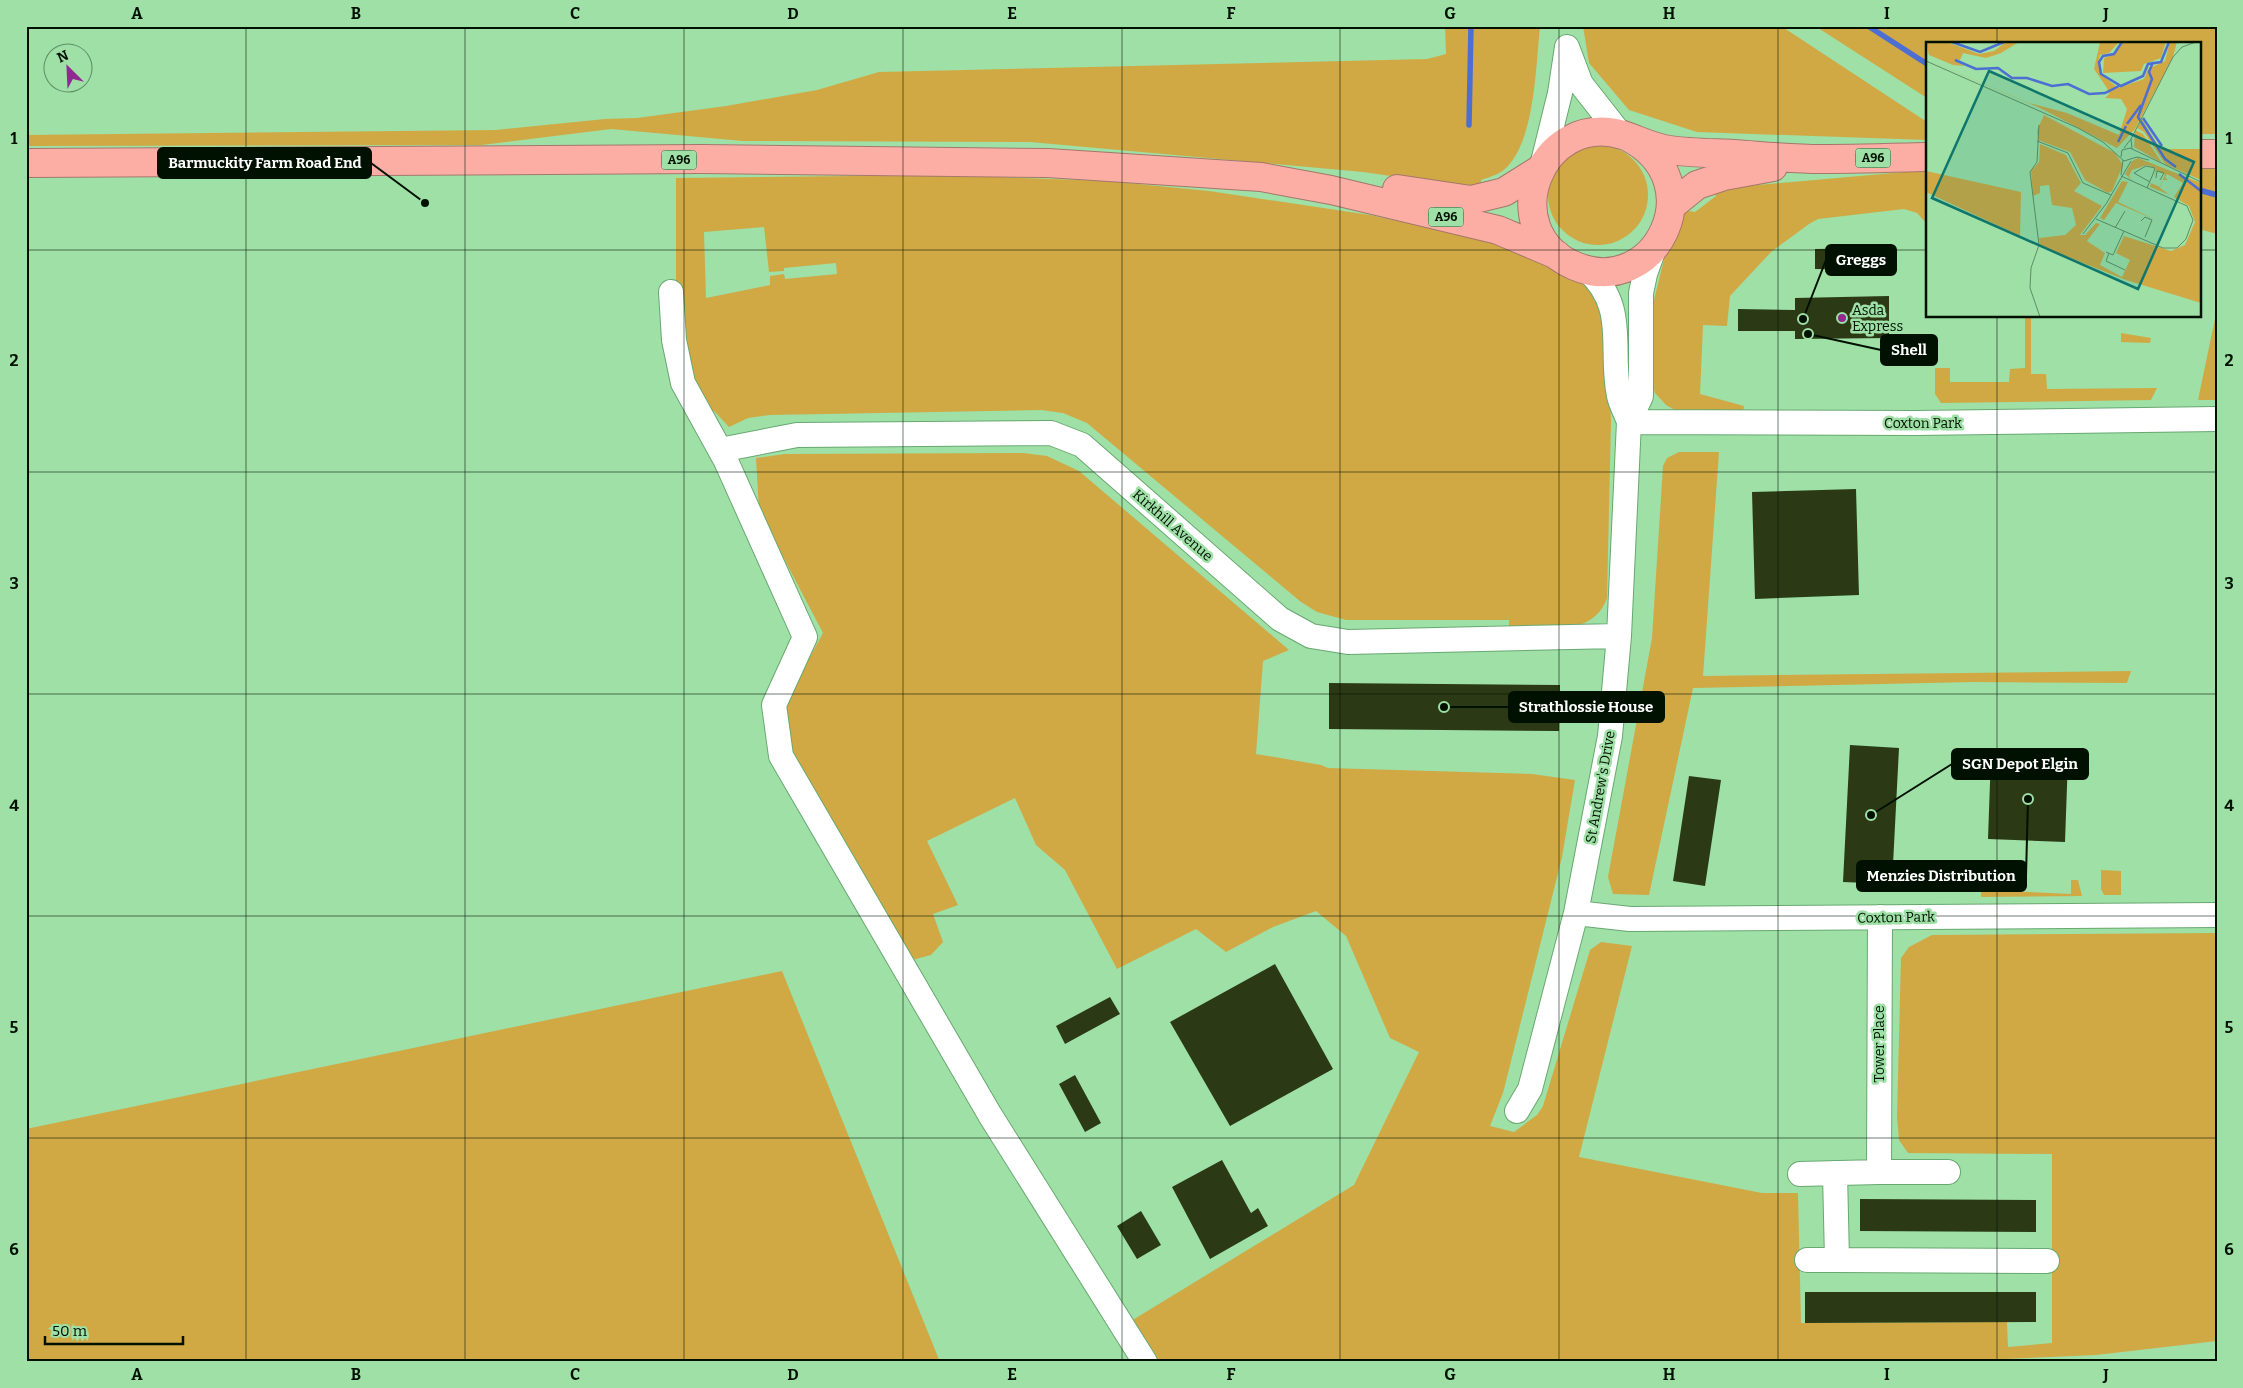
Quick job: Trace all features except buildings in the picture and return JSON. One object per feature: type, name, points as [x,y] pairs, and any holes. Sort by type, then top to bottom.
[{"type":"highway","name":"A96","points":[[1331,190],[1397,189],[1471,200],[1504,192],[1541,168],[1560,146],[1576,137],[1603,132],[1624,136],[1668,150],[1819,159],[1926,157]]},
{"type":"highway","name":"A96","points":[[26,163],[702,159],[1048,163],[1261,177],[1331,190],[1498,230],[1586,269],[1608,271],[1624,267],[1639,260],[1655,246],[1666,227],[1671,206],[1669,184],[1660,164],[1646,148],[1624,136]]},
{"type":"highway","points":[[2200,154],[2217,154]]},
{"type":"highway","name":"A96","points":[[1671,206],[1697,185],[1724,176],[1819,159]]},
{"type":"highway","name":"A96","points":[[1541,168],[1533,192],[1533,214],[1540,234],[1557,255]]},
{"type":"street","points":[[1566,37],[1581,84],[1624,136]]},
{"type":"street","points":[[1541,168],[1560,93],[1566,37]]},
{"type":"street","name":"St Andrew's Drive","points":[[1628,422],[1641,396],[1641,293],[1645,274],[1655,246]]},
{"type":"street","name":"St Andrew's Drive","points":[[1517,1111],[1530,1089],[1576,913],[1610,736],[1619,636],[1628,422],[1619,396],[1613,311],[1600,282],[1586,269]]},
{"type":"street","points":[[672,292],[674,340],[683,383],[720,450],[805,638],[774,705],[781,756],[990,1115],[1145,1362]]},
{"type":"street","name":"Coxton Park","points":[[1628,422],[1916,423],[2217,419]]},
{"type":"street","name":"Kirkhill Avenue","points":[[720,450],[797,434],[1050,433],[1082,445],[1280,619],[1311,636],[1348,642],[1619,636]]},
{"type":"street","name":"Coxton Park","points":[[1576,913],[1630,919],[2217,915]]},
{"type":"street","name":"Tower Place","points":[[1878,1172],[1880,917]]},
{"type":"street","points":[[1800,1174],[1948,1172]]},
{"type":"street","points":[[1835,1173],[1837,1260]]},
{"type":"street","points":[[1807,1260],[2046,1261]]},
{"type":"shaded area","points":[[1445,26],[1540,26],[1533,100],[1524,137],[1517,153],[1508,166],[1499,173],[1481,180],[1481,187],[1475,188],[1363,172],[1030,142],[743,141],[611,129],[482,145],[26,146],[26,135],[496,130],[605,119],[637,118],[726,106],[817,90],[879,72],[1427,59],[1446,54]]},
{"type":"shaded area","points":[[1583,26],[1781,26],[1926,121],[1926,140],[1697,132],[1629,110],[1589,63]]},
{"type":"shaded area","points":[[1815,26],[2217,26],[2217,134],[2200,134],[2200,42],[1926,42],[1926,97]]},
{"type":"shaded area","points":[[1598,145],[1617,148],[1634,159],[1645,176],[1648,195],[1645,214],[1634,231],[1617,242],[1598,245],[1579,242],[1562,231],[1551,214],[1548,195],[1551,176],[1562,159],[1579,148]]},
{"type":"shaded area","points":[[2200,164],[2217,164],[2217,234],[2200,229]]},
{"type":"shaded area","points":[[1926,170],[1926,223],[1917,213],[1904,209],[1818,219],[1771,252],[1730,296],[1727,326],[1703,325],[1700,394],[1744,406],[1743,414],[1682,414],[1666,405],[1655,393],[1651,379],[1654,300],[1667,247],[1682,210],[1695,212],[1716,196],[1713,189]]},
{"type":"shaded area","points":[[944,175],[1107,181],[1209,191],[1370,215],[1486,240],[1587,282],[1595,291],[1607,329],[1611,421],[1607,598],[1600,611],[1591,620],[1566,628],[1552,629],[1509,629],[1509,620],[1346,620],[1317,612],[1301,602],[1087,423],[1063,413],[1041,410],[770,415],[748,418],[729,427],[714,411],[708,414],[690,379],[676,286],[676,178]],"holes":[[[764,227],[769,272],[784,271],[784,268],[836,263],[837,274],[785,279],[784,274],[770,276],[770,285],[706,298],[704,232]]]},
{"type":"shaded area","points":[[2217,309],[2217,400],[2198,400]]},
{"type":"shaded area","points":[[2025,318],[2031,318],[2031,374],[2046,374],[2047,389],[2157,388],[2151,400],[1941,403],[1935,394],[1935,368],[1950,368],[1950,382],[2009,382],[2010,369],[2025,368]]},
{"type":"shaded area","points":[[2121,333],[2151,338],[2150,343],[2121,342]]},
{"type":"shaded area","points":[[1679,452],[1719,452],[1703,676],[2131,671],[2127,683],[1973,682],[1693,688],[1649,895],[1613,894],[1608,877],[1652,638],[1663,466],[1667,458]]},
{"type":"shaded area","points":[[1023,453],[1047,456],[1079,471],[1289,650],[1263,661],[1256,754],[1321,765],[1328,768],[1532,774],[1575,780],[1562,857],[1503,1093],[1490,1126],[1514,1132],[1537,1115],[1543,1106],[1590,950],[1601,942],[1632,946],[1579,1157],[1762,1193],[1798,1193],[1801,1323],[2007,1322],[2008,1347],[2052,1343],[2052,1154],[1908,1153],[1899,1140],[1897,1117],[1901,958],[1909,947],[1932,935],[2217,933],[2217,1341],[2096,1355],[1933,1362],[1157,1362],[1131,1321],[1354,1185],[1419,1052],[1390,1038],[1346,936],[1316,911],[1273,927],[1226,952],[1196,929],[1117,969],[1065,870],[1036,845],[1015,798],[927,841],[958,905],[933,914],[943,942],[931,955],[912,960],[789,746],[783,706],[823,633],[759,511],[756,458],[785,454]]},
{"type":"shaded area","points":[[2101,870],[2121,871],[2121,895],[2104,895],[2101,889]]},
{"type":"shaded area","points":[[2071,880],[2078,880],[2082,896],[1981,897],[1981,890],[2071,894]]},
{"type":"shaded area","points":[[782,971],[940,1362],[26,1362],[26,1129]]},
{"type":"waterway","points":[[1469,125],[1471,26]]},
{"type":"waterway","points":[[1868,26],[1926,63]]},
{"type":"waterway","points":[[2200,190],[2217,195]]},
{"type":"place","name":"Barmuckity Farm Road End","points":[[425,203]]},
{"type":"place","name":"Asda Express","points":[[1842,318]]},
{"type":"place","name":"Greggs","points":[[1803,319]]},
{"type":"place","name":"Shell","points":[[1808,334]]},
{"type":"place","name":"Strathlossie House","points":[[1444,707]]},
{"type":"place","name":"Menzies Distribution","points":[[2028,799]]},
{"type":"place","name":"SGN Depot Elgin","points":[[1871,815]]}]
